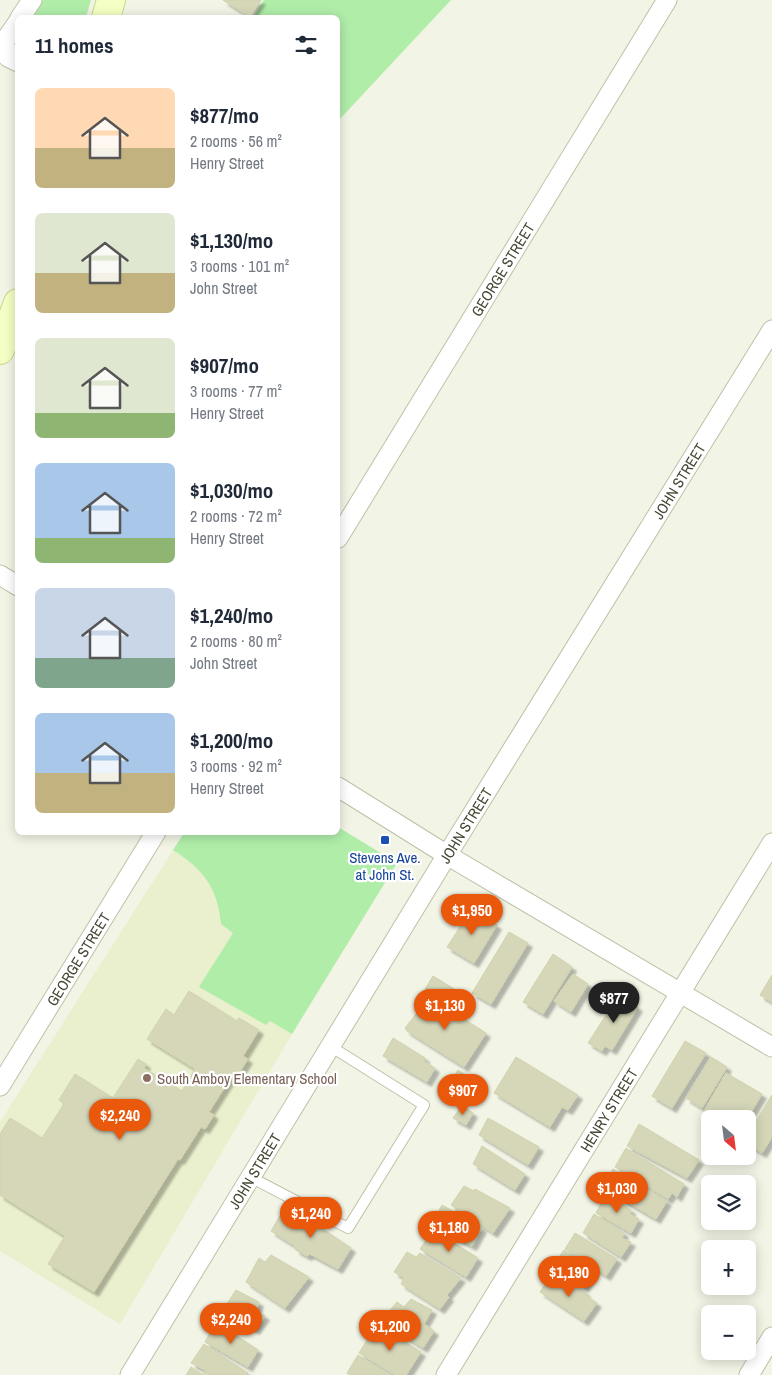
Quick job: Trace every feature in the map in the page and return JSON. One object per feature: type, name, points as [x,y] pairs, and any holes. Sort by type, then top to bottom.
[{"type":"street","points":[[22,15],[32,0]]},
{"type":"street","points":[[107,15],[112,0]]},
{"type":"street","name":"GEORGE STREET","points":[[340,535],[667,0]]},
{"type":"street","points":[[15,26],[4,42],[8,57],[15,60]]},
{"type":"street","points":[[0,350],[15,311]]},
{"type":"street","name":"JOHN STREET","points":[[130,1375],[447,855],[772,330]]},
{"type":"street","points":[[0,575],[15,584]]},
{"type":"street","points":[[340,788],[447,855],[682,991],[772,1046]]},
{"type":"street","name":"GEORGE STREET","points":[[0,1086],[154,835]]},
{"type":"street","name":"HENRY STREET","points":[[446,1375],[772,844]]},
{"type":"street","points":[[749,1375],[772,1337]]},
{"type":"lane","points":[[250,1177],[348,1228],[424,1105],[330,1046]]},
{"type":"shaded area","name":"South Amboy Elementary School","points":[[340,828],[397,863],[292,1034],[120,1324],[0,1251],[0,1122],[183,835],[340,835]]},
{"type":"green space","points":[[42,0],[91,0],[87,15],[32,15]]},
{"type":"green space","points":[[264,0],[451,0],[340,119],[340,15],[254,15]]},
{"type":"green space","points":[[340,828],[397,863],[292,1034],[270,1021],[266,1025],[199,987],[233,933],[221,924],[216,900],[201,872],[173,850],[183,835],[340,835]]},
{"type":"building","points":[[223,0],[261,0],[251,15],[247,15]]},
{"type":"building","points":[[471,910],[497,925],[474,963],[447,947]]},
{"type":"building","points":[[509,932],[528,943],[491,1004],[472,993]]},
{"type":"building","points":[[553,954],[572,967],[543,1014],[523,1002]]},
{"type":"building","points":[[573,974],[588,984],[571,1012],[554,1001]]},
{"type":"building","points":[[772,975],[772,1002],[760,995]]},
{"type":"building","points":[[433,976],[467,997],[458,1010],[425,989]]},
{"type":"building","points":[[189,991],[237,1021],[239,1018],[259,1030],[243,1056],[248,1059],[239,1073],[235,1071],[209,1112],[214,1115],[205,1129],[201,1127],[180,1160],[178,1159],[94,1292],[48,1264],[65,1236],[0,1195],[0,1134],[10,1118],[42,1138],[64,1104],[59,1100],[75,1074],[113,1098],[138,1059],[146,1064],[144,1068],[182,1091],[195,1069],[147,1039],[166,1009],[174,1015]]},
{"type":"building","points":[[619,995],[638,1007],[612,1050],[605,1046],[602,1051],[588,1043]]},
{"type":"building","points":[[429,997],[486,1033],[464,1067],[405,1028],[420,1009],[419,1006],[423,998]]},
{"type":"building","points":[[393,1038],[425,1058],[424,1061],[435,1068],[427,1082],[383,1056]]},
{"type":"building","points":[[685,1041],[706,1053],[672,1108],[652,1096]]},
{"type":"building","points":[[516,1057],[578,1095],[568,1110],[562,1107],[550,1127],[494,1093]]},
{"type":"building","points":[[711,1057],[727,1067],[702,1108],[686,1098]]},
{"type":"building","points":[[458,1070],[475,1081],[467,1094],[449,1084]]},
{"type":"building","points":[[726,1073],[762,1094],[752,1110],[705,1110]]},
{"type":"building","points":[[772,1095],[772,1137],[762,1153],[756,1150],[756,1121]]},
{"type":"building","points":[[462,1106],[473,1113],[466,1125],[453,1118]]},
{"type":"building","points":[[488,1118],[539,1147],[528,1165],[479,1135]]},
{"type":"building","points":[[639,1124],[699,1160],[687,1178],[627,1146]]},
{"type":"building","points":[[482,1146],[525,1174],[515,1190],[473,1164]]},
{"type":"building","points":[[626,1148],[684,1184],[677,1197],[672,1193],[668,1199],[615,1167]]},
{"type":"building","points":[[613,1169],[667,1201],[656,1219],[601,1187]]},
{"type":"building","points":[[464,1186],[474,1191],[475,1189],[510,1208],[493,1233],[451,1205]]},
{"type":"building","points":[[606,1194],[631,1210],[630,1214],[639,1219],[631,1233],[596,1213]]},
{"type":"building","points":[[442,1205],[482,1228],[472,1246],[446,1232],[448,1227],[435,1218]]},
{"type":"building","points":[[284,1209],[310,1223],[311,1221],[351,1248],[338,1269],[310,1254],[307,1256],[296,1250],[295,1246],[271,1231]]},
{"type":"building","points":[[594,1214],[624,1233],[622,1238],[631,1242],[621,1257],[583,1233]]},
{"type":"building","points":[[433,1230],[478,1258],[466,1277],[420,1249]]},
{"type":"building","points":[[575,1233],[617,1259],[606,1276],[565,1249]]},
{"type":"building","points":[[564,1250],[594,1270],[584,1288],[552,1267]]},
{"type":"building","points":[[407,1252],[416,1257],[420,1253],[461,1278],[447,1295],[449,1297],[440,1309],[401,1284],[404,1278],[394,1272]]},
{"type":"building","points":[[271,1255],[309,1277],[285,1308],[246,1282],[259,1258],[265,1262]]},
{"type":"building","points":[[551,1275],[570,1286],[576,1286],[597,1303],[584,1321],[540,1292]]},
{"type":"building","points":[[236,1290],[259,1302],[256,1310],[265,1316],[255,1330],[223,1310]]},
{"type":"building","points":[[411,1299],[432,1310],[424,1324],[434,1331],[423,1348],[381,1321],[397,1302],[404,1307]]},
{"type":"building","points":[[216,1322],[258,1350],[248,1367],[205,1342]]},
{"type":"building","points":[[377,1324],[421,1352],[406,1375],[395,1375],[359,1353]]},
{"type":"building","points":[[204,1344],[248,1373],[246,1375],[203,1374],[205,1370],[191,1363]]},
{"type":"building","points":[[358,1355],[389,1375],[350,1375],[347,1373]]},
{"type":"building","points":[[191,1367],[203,1375],[186,1375]]},
{"type":"place","name":"Stevens Ave. at John St.","points":[[385,840]]},
{"type":"place","name":"South Amboy Elementary School","points":[[147,1078]]}]
